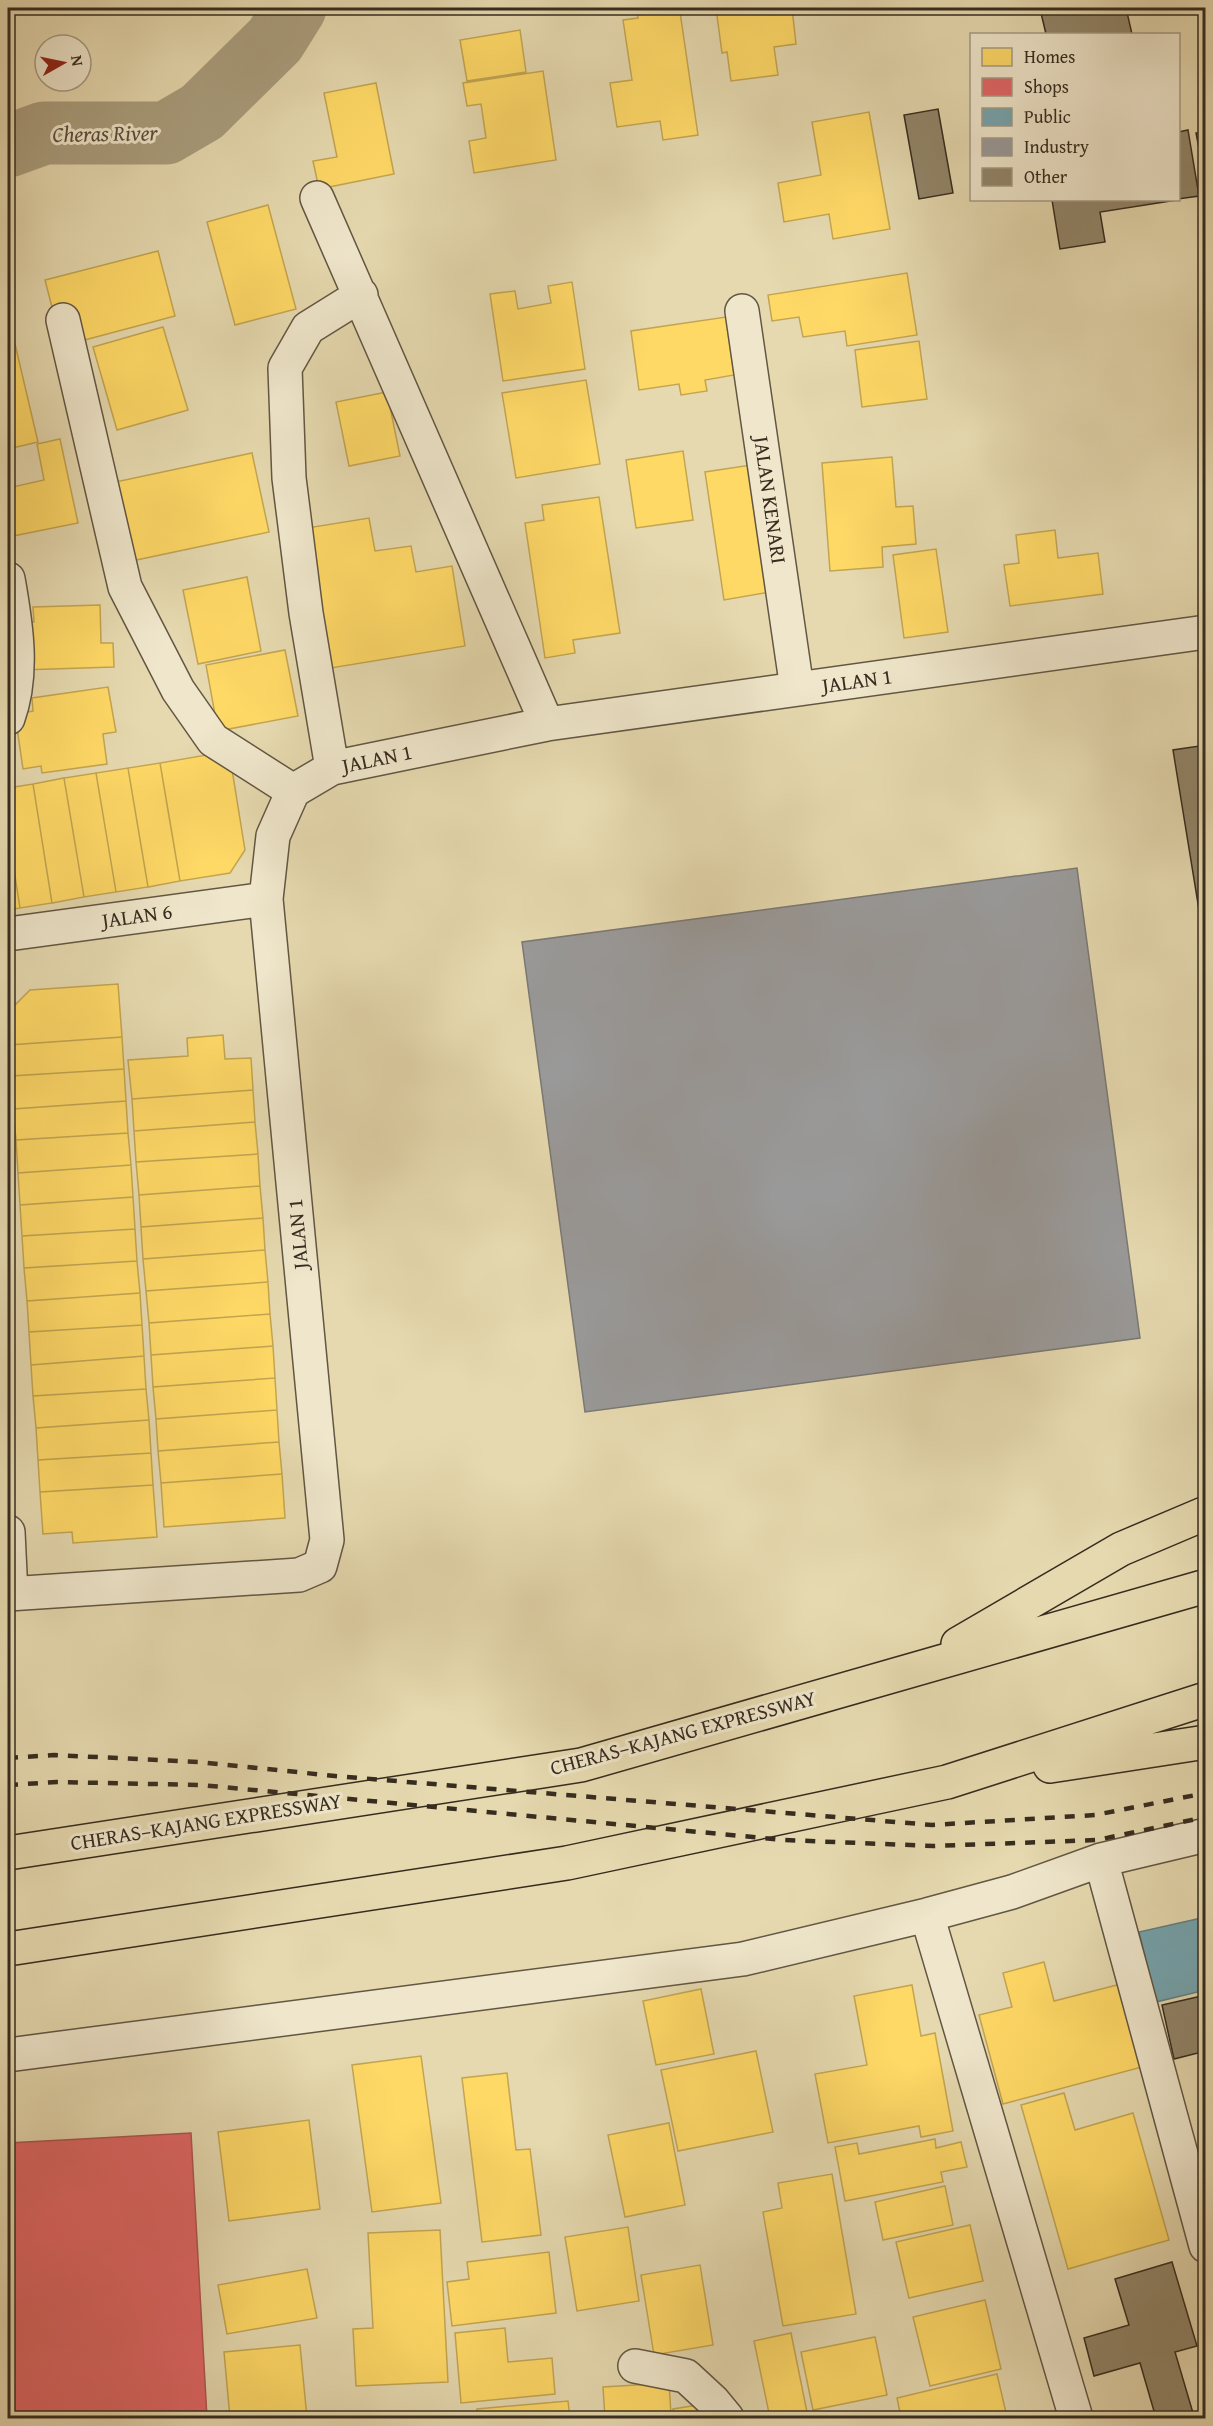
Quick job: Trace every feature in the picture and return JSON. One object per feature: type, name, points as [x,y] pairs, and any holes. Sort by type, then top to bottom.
[{"type":"highway","points":[[918,1668],[1121,1549],[1206,1513]]},
{"type":"highway","name":"CHERAS–KAJANG EXPRESSWAY","points":[[8,1853],[581,1765],[1206,1586]]},
{"type":"highway","points":[[947,1782],[1206,1700]]},
{"type":"highway","points":[[8,1949],[567,1863],[947,1782],[1206,1742]]},
{"type":"street","points":[[317,198],[547,724]]},
{"type":"street","points":[[332,768],[306,613],[289,478],[285,368],[308,327],[361,295]]},
{"type":"street","name":"JALAN KENARI","points":[[742,311],[798,689]]},
{"type":"street","points":[[63,320],[125,587],[178,690],[213,741],[293,791]]},
{"type":"street","points":[[8,579],[17,629],[14,701],[8,718]]},
{"type":"street","name":"JALAN 1","points":[[9,1594],[299,1575],[320,1566],[327,1540],[266,899],[273,836],[293,791],[332,768],[547,724],[1206,632]]},
{"type":"street","name":"JALAN 6","points":[[8,934],[266,899]]},
{"type":"street","points":[[8,1532],[9,1594]]},
{"type":"street","points":[[8,2055],[731,1960],[927,1915],[1012,1892],[1101,1860],[1206,1835]]},
{"type":"street","points":[[1101,1860],[1206,2246]]},
{"type":"street","points":[[927,1915],[1076,2418]]},
{"type":"street","points":[[635,2366],[686,2376],[727,2418]]},
{"type":"building: Homes","points":[[637,8],[671,8],[672,13],[680,12],[698,135],[663,140],[660,121],[617,127],[610,83],[632,80],[623,20],[638,18]]},
{"type":"building: Homes","points":[[716,8],[792,8],[796,44],[774,47],[778,75],[731,81],[727,52],[722,53]]},
{"type":"building: Homes","points":[[520,30],[526,72],[467,81],[460,40]]},
{"type":"building: Homes","points":[[543,71],[556,160],[474,173],[469,141],[486,138],[481,104],[467,106],[463,83]]},
{"type":"building: Homes","points":[[376,83],[394,174],[319,189],[313,161],[337,157],[324,93]]},
{"type":"building: Homes","points":[[869,112],[890,229],[833,239],[829,214],[784,222],[778,183],[821,175],[812,122]]},
{"type":"building: Homes","points":[[268,205],[296,309],[235,325],[207,222]]},
{"type":"building: Homes","points":[[158,251],[175,316],[62,346],[45,280]]},
{"type":"building: Homes","points":[[907,273],[917,335],[847,346],[845,331],[803,337],[799,317],[772,321],[768,295]]},
{"type":"building: Homes","points":[[572,282],[585,369],[503,381],[490,294],[515,291],[518,309],[551,303],[548,286]]},
{"type":"building: Homes","points":[[726,317],[734,375],[705,380],[707,391],[681,395],[679,384],[639,390],[631,331]]},
{"type":"building: Homes","points":[[11,327],[38,442],[8,449],[8,328]]},
{"type":"building: Homes","points":[[163,327],[188,410],[117,430],[93,347]]},
{"type":"building: Homes","points":[[919,341],[927,399],[862,407],[855,350]]},
{"type":"building: Homes","points":[[586,380],[600,464],[516,478],[502,393]]},
{"type":"building: Homes","points":[[387,392],[400,456],[349,466],[336,402]]},
{"type":"building: Homes","points":[[60,439],[78,523],[8,537],[8,488],[44,480],[37,444]]},
{"type":"building: Homes","points":[[683,451],[693,520],[636,528],[626,460]]},
{"type":"building: Homes","points":[[252,453],[269,532],[122,563],[106,484]]},
{"type":"building: Homes","points":[[892,457],[896,507],[913,506],[916,544],[882,547],[883,567],[830,571],[822,463]]},
{"type":"building: Homes","points":[[751,465],[770,592],[724,600],[705,472]]},
{"type":"building: Homes","points":[[599,497],[620,633],[573,640],[575,653],[545,658],[525,523],[544,520],[542,505]]},
{"type":"building: Homes","points":[[369,518],[375,551],[411,546],[416,572],[452,566],[465,646],[331,668],[307,528]]},
{"type":"building: Homes","points":[[1055,530],[1058,558],[1098,553],[1103,594],[1010,606],[1004,565],[1019,563],[1016,535]]},
{"type":"building: Homes","points":[[936,549],[948,632],[904,638],[893,555]]},
{"type":"building: Homes","points":[[247,577],[261,651],[198,664],[183,590]]},
{"type":"building: Homes","points":[[100,605],[101,643],[113,643],[114,667],[21,670],[20,622],[34,622],[33,607]]},
{"type":"building: Homes","points":[[285,650],[298,716],[218,731],[206,665]]},
{"type":"building: Homes","points":[[108,687],[116,732],[103,734],[107,764],[42,773],[41,766],[23,769],[15,714],[33,711],[32,698]]},
{"type":"building: Homes","points":[[229,751],[245,850],[230,873],[180,881],[160,763]]},
{"type":"building: Homes","points":[[160,763],[180,881],[148,887],[128,768]]},
{"type":"building: Homes","points":[[128,768],[148,887],[116,892],[96,773]]},
{"type":"building: Homes","points":[[96,773],[116,892],[84,897],[64,778]]},
{"type":"building: Homes","points":[[64,778],[84,897],[52,903],[33,784]]},
{"type":"building: Homes","points":[[33,784],[52,903],[20,908],[8,832],[8,788]]},
{"type":"building: Homes","points":[[8,832],[20,908],[8,910]]},
{"type":"building: Homes","points":[[118,984],[122,1037],[9,1045],[8,1012],[30,990]]},
{"type":"building: Homes","points":[[223,1035],[225,1059],[251,1058],[253,1090],[132,1099],[128,1060],[188,1056],[187,1038]]},
{"type":"building: Homes","points":[[122,1037],[124,1069],[11,1076],[9,1045]]},
{"type":"building: Homes","points":[[124,1069],[126,1101],[13,1109],[11,1076]]},
{"type":"building: Homes","points":[[253,1090],[255,1122],[134,1131],[132,1099]]},
{"type":"building: Homes","points":[[126,1101],[128,1133],[16,1140],[13,1109]]},
{"type":"building: Homes","points":[[255,1122],[258,1154],[136,1162],[134,1131]]},
{"type":"building: Homes","points":[[128,1133],[131,1165],[18,1173],[16,1140]]},
{"type":"building: Homes","points":[[258,1154],[260,1186],[139,1195],[136,1162]]},
{"type":"building: Homes","points":[[131,1165],[133,1197],[20,1205],[18,1173]]},
{"type":"building: Homes","points":[[260,1186],[263,1218],[141,1227],[139,1195]]},
{"type":"building: Homes","points":[[133,1197],[135,1229],[22,1236],[20,1205]]},
{"type":"building: Homes","points":[[263,1218],[265,1250],[143,1259],[141,1227]]},
{"type":"building: Homes","points":[[135,1229],[137,1261],[24,1268],[22,1236]]},
{"type":"building: Homes","points":[[265,1250],[268,1282],[146,1291],[143,1259]]},
{"type":"building: Homes","points":[[137,1261],[140,1293],[27,1301],[24,1268]]},
{"type":"building: Homes","points":[[268,1282],[270,1314],[149,1323],[146,1291]]},
{"type":"building: Homes","points":[[140,1293],[142,1325],[29,1332],[27,1301]]},
{"type":"building: Homes","points":[[270,1314],[273,1346],[151,1355],[149,1323]]},
{"type":"building: Homes","points":[[142,1325],[144,1356],[31,1365],[29,1332]]},
{"type":"building: Homes","points":[[273,1346],[275,1378],[153,1387],[151,1355]]},
{"type":"building: Homes","points":[[144,1356],[146,1389],[33,1396],[31,1365]]},
{"type":"building: Homes","points":[[275,1378],[277,1410],[156,1419],[153,1387]]},
{"type":"building: Homes","points":[[146,1389],[149,1420],[36,1428],[33,1396]]},
{"type":"building: Homes","points":[[277,1410],[279,1442],[158,1451],[156,1419]]},
{"type":"building: Homes","points":[[149,1420],[151,1453],[38,1460],[36,1428]]},
{"type":"building: Homes","points":[[279,1442],[282,1474],[161,1483],[158,1451]]},
{"type":"building: Homes","points":[[151,1453],[153,1485],[40,1492],[38,1460]]},
{"type":"building: Homes","points":[[282,1474],[285,1518],[164,1527],[161,1483]]},
{"type":"building: Homes","points":[[153,1485],[157,1537],[73,1543],[72,1532],[43,1534],[40,1492]]},
{"type":"building: Homes","points":[[1044,1962],[1054,2001],[1121,1984],[1142,2067],[1003,2104],[979,2015],[1012,2007],[1003,1973]]},
{"type":"building: Homes","points":[[912,1985],[921,2036],[935,2033],[953,2131],[921,2137],[919,2126],[828,2143],[815,2074],[867,2065],[854,1996]]},
{"type":"building: Homes","points":[[701,1989],[714,2054],[656,2065],[643,2001]]},
{"type":"building: Homes","points":[[756,2051],[773,2132],[678,2151],[661,2070]]},
{"type":"building: Homes","points":[[421,2056],[441,2203],[372,2212],[352,2065]]},
{"type":"building: Homes","points":[[507,2073],[516,2150],[530,2149],[541,2235],[482,2242],[462,2078]]},
{"type":"building: Homes","points":[[1064,2093],[1075,2130],[1133,2113],[1169,2240],[1068,2269],[1021,2105]]},
{"type":"building: Homes","points":[[309,2120],[320,2209],[229,2221],[218,2132]]},
{"type":"building: Homes","points":[[669,2123],[685,2205],[625,2217],[608,2135]]},
{"type":"building: Homes","points":[[935,2139],[936,2148],[961,2142],[967,2167],[941,2172],[943,2182],[845,2201],[835,2147],[857,2143],[859,2154]]},
{"type":"building: Homes","points":[[832,2174],[856,2314],[783,2326],[763,2212],[782,2208],[778,2183]]},
{"type":"building: Homes","points":[[945,2186],[953,2225],[883,2240],[875,2202]]},
{"type":"building: Homes","points":[[970,2225],[983,2281],[909,2298],[896,2242]]},
{"type":"building: Homes","points":[[628,2227],[639,2301],[577,2311],[565,2237]]},
{"type":"building: Homes","points":[[440,2230],[448,2382],[356,2386],[353,2329],[373,2328],[368,2233]]},
{"type":"building: Homes","points":[[549,2252],[556,2313],[452,2326],[447,2282],[469,2279],[467,2262]]},
{"type":"building: Homes","points":[[700,2265],[713,2345],[654,2355],[641,2275]]},
{"type":"building: Homes","points":[[307,2269],[317,2318],[227,2334],[218,2285]]},
{"type":"building: Homes","points":[[985,2300],[1001,2369],[930,2386],[913,2317]]},
{"type":"building: Homes","points":[[505,2328],[508,2362],[552,2358],[555,2394],[461,2403],[455,2333]]},
{"type":"building: Homes","points":[[791,2333],[808,2417],[770,2418],[754,2341]]},
{"type":"building: Homes","points":[[875,2337],[887,2395],[813,2410],[801,2352]]},
{"type":"building: Homes","points":[[300,2345],[307,2418],[230,2418],[224,2352]]},
{"type":"building: Homes","points":[[997,2374],[1007,2417],[901,2418],[897,2398]]},
{"type":"building: Homes","points":[[669,2383],[671,2414],[657,2415],[657,2418],[605,2418],[603,2387]]},
{"type":"building: Homes","points":[[568,2401],[570,2418],[478,2418],[477,2409]]},
{"type":"building: Homes","points":[[711,2403],[713,2418],[674,2418],[673,2409]]},
{"type":"building: Homes","points":[[455,2415],[456,2418],[424,2418]]},
{"type":"building: Shops","points":[[191,2133],[207,2418],[8,2418],[8,2143]]},
{"type":"building: Public","points":[[1206,1917],[1206,1990],[1156,2002],[1139,1932]]},
{"type":"building: Industry","points":[[1077,868],[1140,1338],[585,1412],[522,942]]},
{"type":"building: Other","points":[[1067,8],[1126,8],[1132,33],[1046,33],[1041,13]]},
{"type":"building: Other","points":[[938,109],[953,193],[919,199],[904,115]]},
{"type":"building: Other","points":[[1188,130],[1199,196],[1180,199],[1180,132]]},
{"type":"building: Other","points":[[1206,131],[1206,184],[1196,133]]},
{"type":"building: Other","points":[[1052,201],[1171,201],[1100,212],[1105,242],[1060,249]]},
{"type":"building: Other","points":[[1206,745],[1206,953],[1173,750]]},
{"type":"building: Other","points":[[1206,1995],[1206,2051],[1174,2059],[1162,2005]]},
{"type":"building: Other","points":[[1172,2262],[1197,2346],[1175,2352],[1193,2413],[1174,2418],[1156,2418],[1140,2363],[1094,2376],[1084,2338],[1129,2325],[1115,2279]]},
{"type":"waterway","name":"Cheras River","points":[[8,146],[44,133],[166,133],[202,112],[275,40],[295,8]]},
{"type":"railway","points":[[8,1758],[54,1755],[199,1762],[335,1776],[932,1825],[1095,1815],[1206,1793]]},
{"type":"railway","points":[[8,1785],[57,1782],[201,1785],[784,1840],[934,1846],[1097,1840],[1206,1817]]}]
